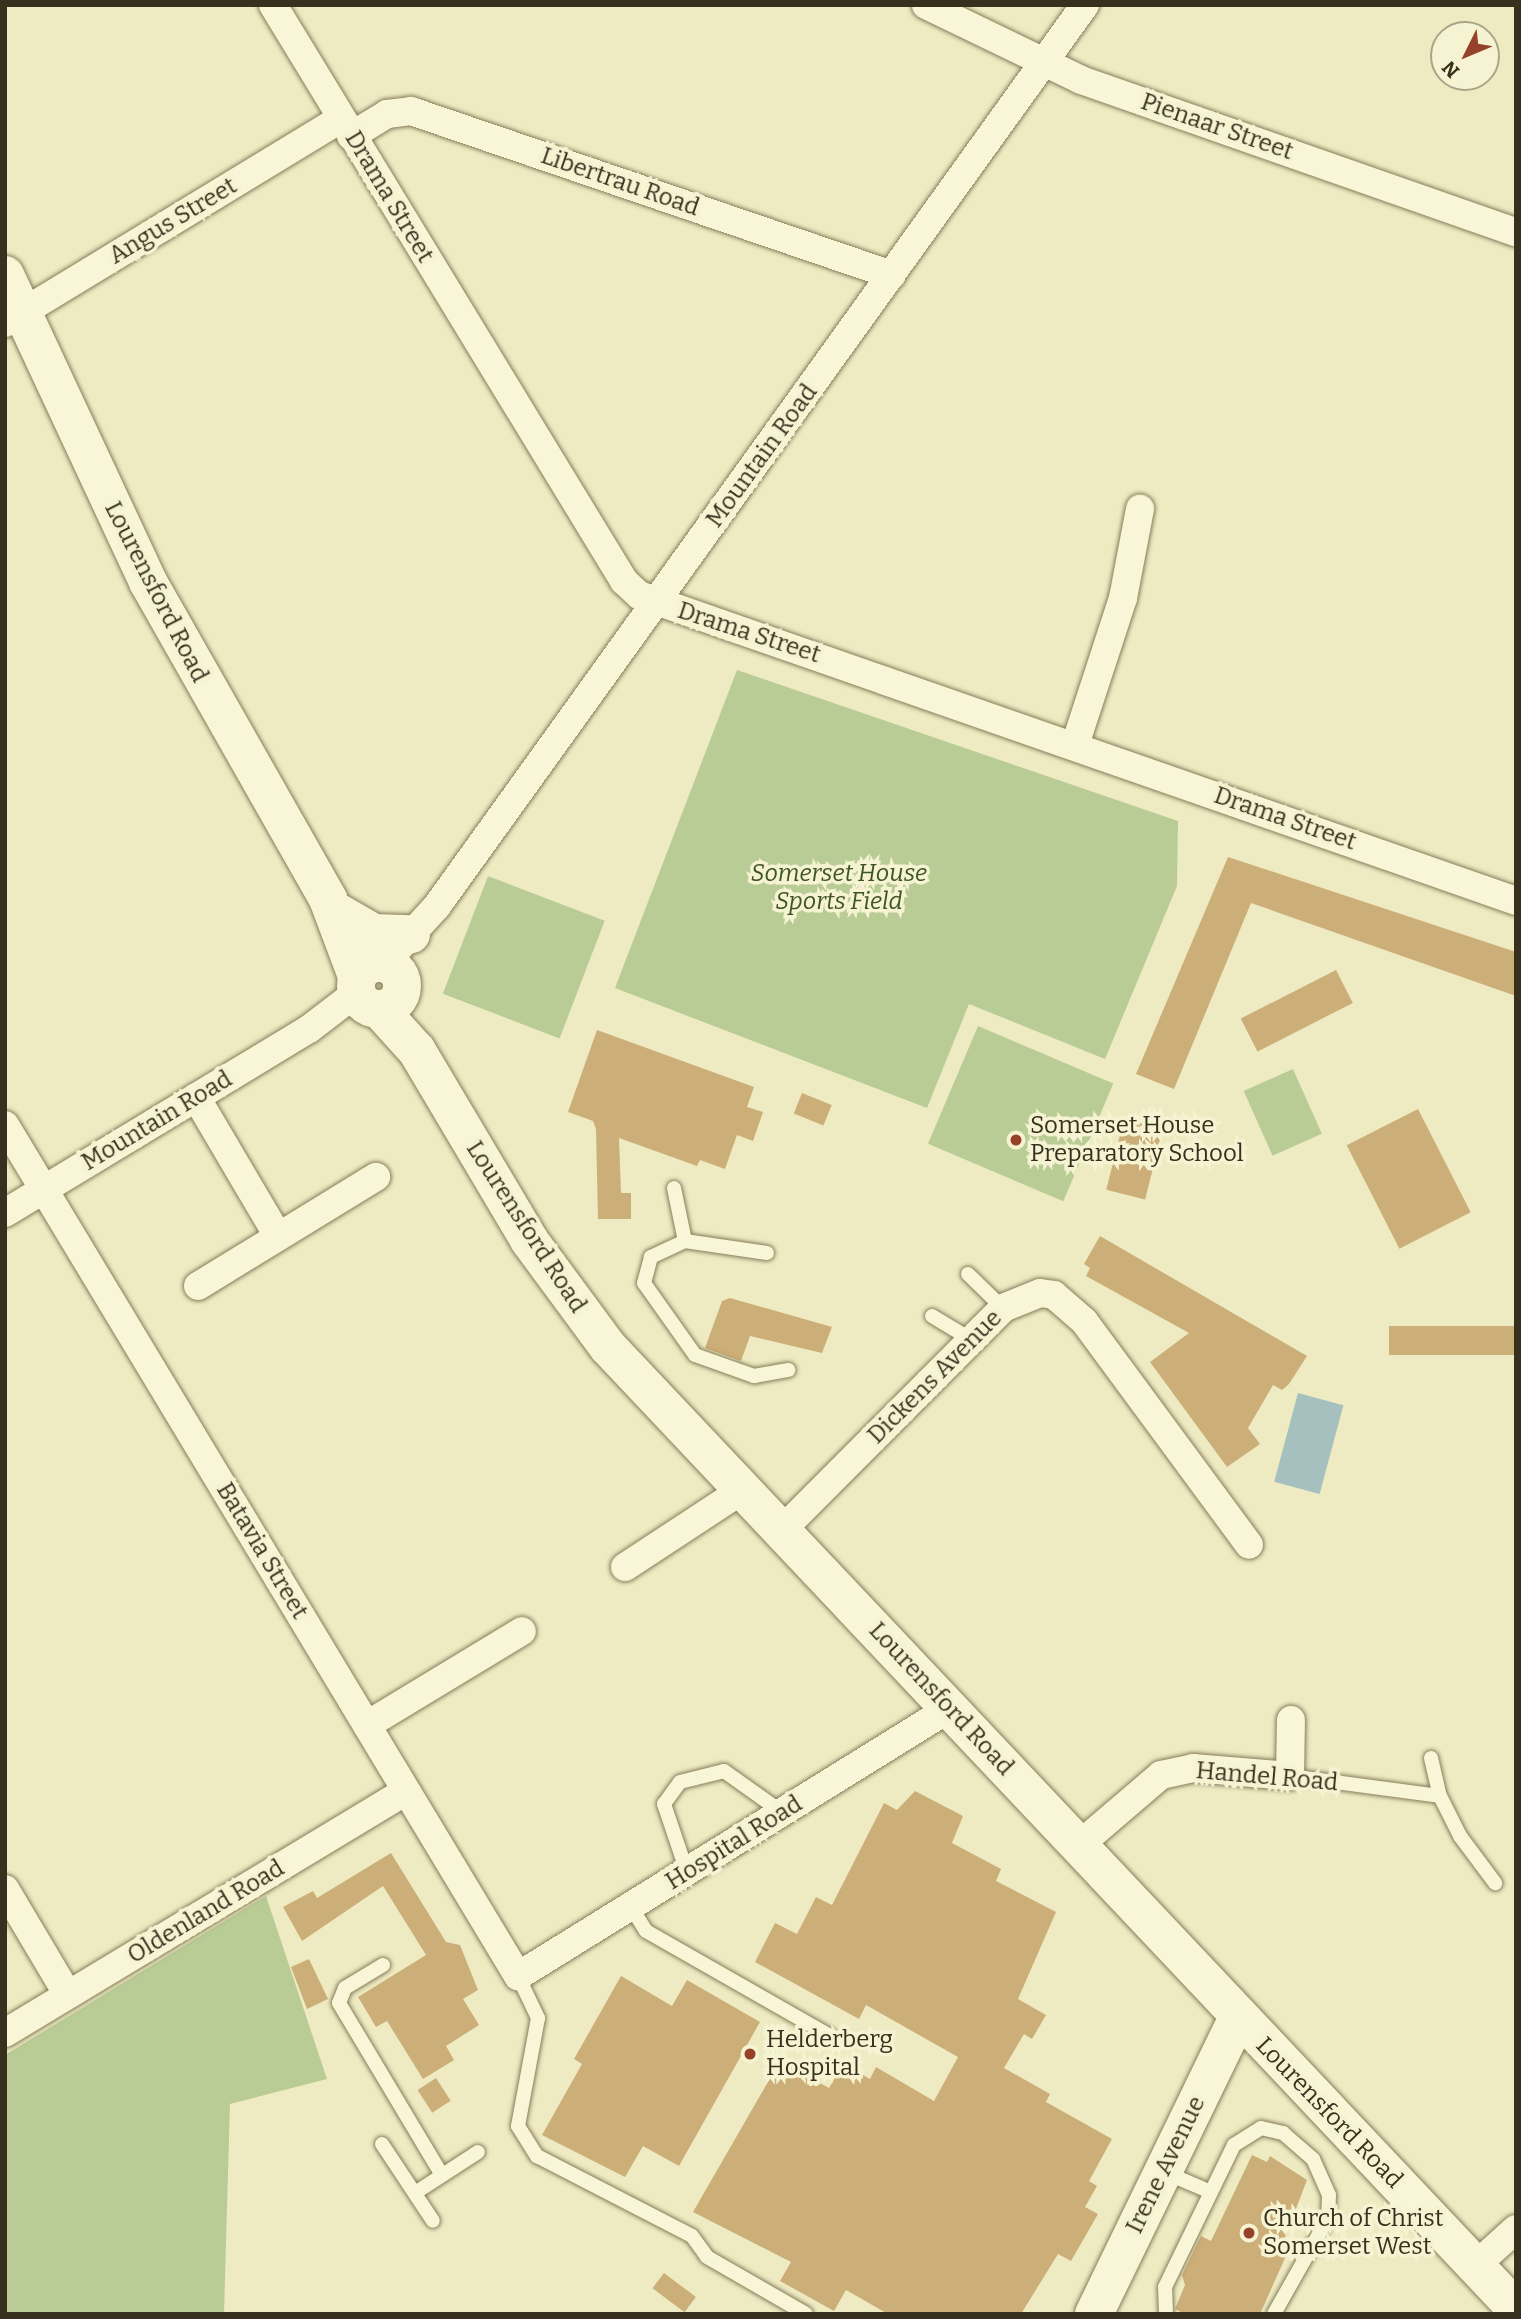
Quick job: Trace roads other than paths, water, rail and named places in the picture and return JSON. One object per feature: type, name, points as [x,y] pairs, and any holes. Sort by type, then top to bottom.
[{"type":"street","name":"Drama Street","points":[[273,5],[624,581],[655,604],[761,634],[1516,901]]},
{"type":"street","name":"Pienaar Street","points":[[926,5],[1045,61],[1516,232]]},
{"type":"street","name":"Mountain Road","points":[[5,1213],[378,985],[1085,5]]},
{"type":"street","name":"Libertrau Road","points":[[346,128],[387,114],[411,111],[892,275]]},
{"type":"street","name":"Angus Street","points":[[14,317],[346,128]]},
{"type":"street","name":"Lourensford Road","points":[[5,275],[14,317],[148,582],[378,985],[578,1311],[742,1490],[1516,2309]]},
{"type":"street","points":[[1075,745],[1123,598],[1140,509]]},
{"type":"street","points":[[333,906],[373,933],[411,934]]},
{"type":"street","name":"Mountain Road","points":[[378,985],[411,934],[437,906]]},
{"type":"street","points":[[196,1097],[278,1236]]},
{"type":"street","name":"Batavia Street","points":[[5,1125],[518,1976]]},
{"type":"street","points":[[198,1286],[376,1177]]},
{"type":"street","name":"Dickens Avenue","points":[[782,1530],[1003,1308],[1040,1293],[1069,1305],[1249,1545]]},
{"type":"street","points":[[625,1566],[742,1490]]},
{"type":"street","points":[[367,1725],[522,1631]]},
{"type":"street","name":"Hospital Road","points":[[518,1976],[950,1708]]},
{"type":"street","points":[[1290,1776],[1291,1720]]},
{"type":"street","name":"Handel Road","points":[[1078,1846],[1161,1775],[1193,1768],[1290,1776]]},
{"type":"street","name":"Oldenland Road","points":[[5,2033],[406,1791]]},
{"type":"street","points":[[5,1889],[68,1995]]},
{"type":"street","name":"Irene Avenue","points":[[1094,2314],[1238,2017]]},
{"type":"street","points":[[1475,2266],[1516,2229]]},
{"type":"lane","points":[[674,1188],[685,1241]]},
{"type":"lane","points":[[767,1253],[685,1241],[651,1257],[645,1269],[644,1283],[675,1335],[695,1354],[730,1371],[788,1370]]},
{"type":"lane","points":[[968,1274],[1003,1308]]},
{"type":"lane","points":[[932,1317],[971,1340]]},
{"type":"lane","points":[[1431,1758],[1440,1796],[1495,1884]]},
{"type":"lane","points":[[687,1872],[664,1804],[680,1782],[724,1771],[783,1813]]},
{"type":"lane","name":"Handel Road","points":[[1290,1776],[1440,1796]]},
{"type":"lane","points":[[631,1907],[646,1931],[830,2036]]},
{"type":"lane","points":[[383,1965],[345,1988],[338,2003],[442,2175]]},
{"type":"lane","points":[[518,1976],[538,2018],[518,2126],[537,2156],[692,2236],[707,2257],[806,2314]]},
{"type":"lane","points":[[1166,2314],[1162,2293],[1234,2145],[1261,2128],[1283,2133],[1321,2171],[1328,2218],[1274,2314]]},
{"type":"lane","points":[[382,2144],[433,2221]]},
{"type":"lane","points":[[415,2193],[478,2152]]},
{"type":"lane","points":[[1163,2172],[1211,2192]]},
{"type":"water","points":[[1298,1393],[1343,1405],[1320,1494],[1274,1482]]},
{"type":"place","name":"Somerset House Preparatory School","points":[[1016,1140]]},
{"type":"place","name":"Helderberg Hospital","points":[[750,2054]]},
{"type":"place","name":"Church of Christ Somerset West","points":[[1249,2233]]},
{"type":"park label","name":"Somerset House Sports Field","points":[[839,888]]}]
